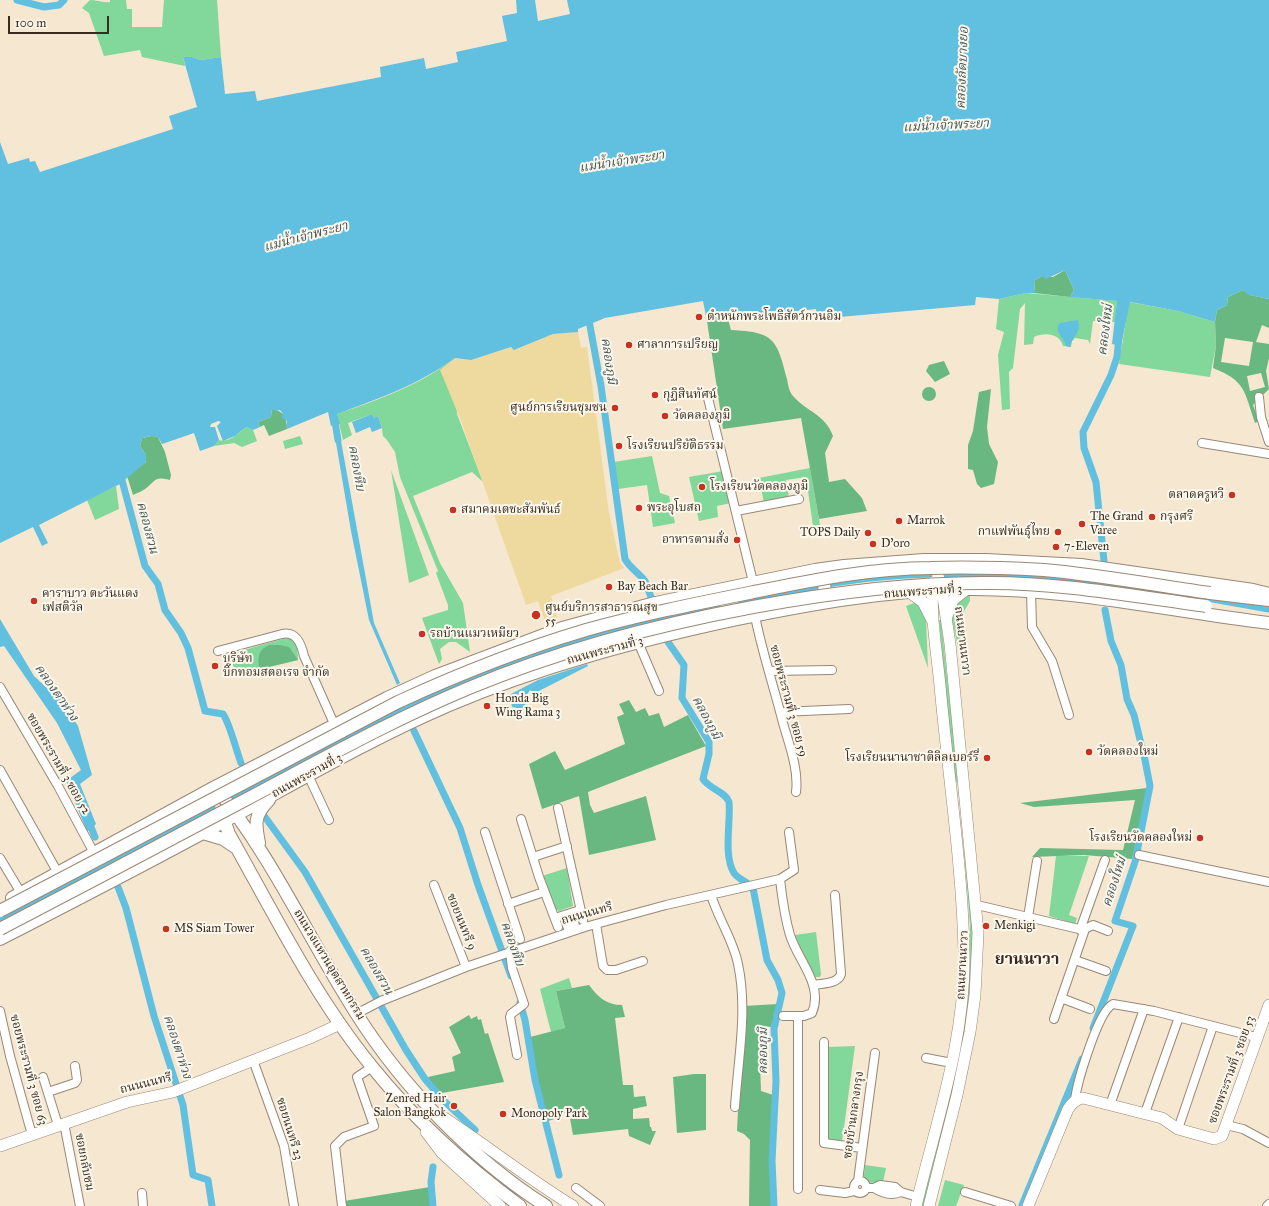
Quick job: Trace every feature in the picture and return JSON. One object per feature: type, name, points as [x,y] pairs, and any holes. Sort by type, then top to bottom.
[{"type":"main road","name":"ถนนพระรามที่ 3","points":[[0,940],[183,842],[224,822],[308,775],[342,736],[387,698],[435,676],[562,628],[657,603],[752,582],[815,570],[894,561],[935,566],[1002,560],[1081,565],[1253,590],[1269,594]]},
{"type":"main road","points":[[1001,590],[995,583],[993,575],[1002,560]]},
{"type":"main road","name":"ถนนยานนาวา","points":[[929,1206],[957,1096],[971,1024],[977,964],[976,904],[965,791],[946,620],[937,586],[935,566]]},
{"type":"main road","name":"ถนนพระรามที่ 3","points":[[0,912],[413,696],[465,672],[518,652],[625,619],[818,580],[886,571],[928,568],[1044,570],[1269,600]]},
{"type":"main road","points":[[815,570],[825,584],[824,595],[818,603]]},
{"type":"main road","name":"ถนนพระรามที่ 3","points":[[0,929],[426,706],[512,671],[617,638],[692,620],[800,599],[876,588],[954,583],[1056,586],[1206,606],[1269,619]]},
{"type":"main road","name":"ถนนพระรามที่ 3","points":[[0,905],[215,787],[342,736],[450,705],[574,659],[668,635],[818,603],[909,592],[937,586],[1063,595],[1269,623]]},
{"type":"main road","name":"ถนนยานนาวา","points":[[917,1201],[952,1064],[961,1008],[964,964],[963,917],[934,626],[937,586]]},
{"type":"main road","points":[[946,620],[953,600],[967,589]]},
{"type":"main road","points":[[909,592],[923,602],[934,626]]},
{"type":"main road","points":[[956,840],[960,836],[955,791],[958,786],[961,786],[965,791]]},
{"type":"main road","name":"ถนนวงแหวนอุตสาหกรรม","points":[[215,787],[237,814],[259,846],[356,1014],[378,1045],[432,1109],[463,1141],[500,1174],[546,1206]]},
{"type":"main road","name":"ถนนวงแหวนอุตสาหกรรม","points":[[215,787],[224,822],[237,849],[340,1024],[372,1067],[416,1117],[442,1153],[500,1206]]},
{"type":"main road","points":[[259,846],[256,821],[258,812],[276,792]]},
{"type":"main road","points":[[167,813],[181,824],[183,842]]},
{"type":"main road","points":[[203,833],[223,839],[237,849]]},
{"type":"main road","name":"ซอยพระรามที่ 3 ซอย 53","points":[[1075,1100],[1083,1098],[1162,1118],[1178,1129],[1218,1138],[1222,1136],[1256,1037],[1269,1005]]},
{"type":"main road","name":"ถนนนนทรี","points":[[0,1146],[126,1102],[176,1090],[340,1024]]},
{"type":"main road","points":[[1028,1206],[1068,1109],[1075,1100]]},
{"type":"main road","name":"ถนนวงแหวนอุตสาหกรรม","points":[[432,1109],[475,1137],[508,1163],[573,1206]]},
{"type":"main road","name":"ถนนวงแหวนอุตสาหกรรม","points":[[416,1117],[492,1186],[520,1206]]},
{"type":"street","points":[[707,394],[714,432],[736,511],[752,582]]},
{"type":"street","points":[[1259,397],[1261,417],[1269,442]]},
{"type":"street","points":[[1202,443],[1269,454]]},
{"type":"street","points":[[736,511],[799,499]]},
{"type":"street","points":[[1031,592],[1032,627],[1052,661],[1069,715]]},
{"type":"street","name":"ซอยพระรามที่ 3 ซอย 59","points":[[755,616],[760,643],[781,712],[793,760],[797,784],[796,792]]},
{"type":"street","points":[[218,651],[282,634],[289,633],[294,636],[301,645],[304,656],[342,736]]},
{"type":"street","points":[[638,642],[659,691]]},
{"type":"street","points":[[769,671],[832,670]]},
{"type":"street","name":"ซอยพระรามที่ 3 ซอย 52","points":[[0,687],[58,786],[94,854]]},
{"type":"street","points":[[781,712],[849,709]]},
{"type":"street","points":[[0,770],[58,873]]},
{"type":"street","points":[[308,775],[329,820]]},
{"type":"street","points":[[558,808],[583,920]]},
{"type":"street","points":[[520,819],[544,892],[558,927]]},
{"type":"street","points":[[486,832],[520,939]]},
{"type":"street","name":"ถนนนนทรี","points":[[356,1014],[378,1002],[466,967],[572,931],[666,905],[752,887],[780,879],[794,870],[789,832]]},
{"type":"street","points":[[533,857],[567,846]]},
{"type":"street","points":[[1139,855],[1269,882]]},
{"type":"street","points":[[0,858],[21,893]]},
{"type":"street","points":[[1054,1019],[1084,934],[1081,930],[1105,860]]},
{"type":"street","points":[[1028,917],[1037,861]]},
{"type":"street","points":[[780,879],[790,935],[814,985],[814,1009],[812,1013],[810,1015],[783,1016]]},
{"type":"street","name":"ซอยนนทรี 9","points":[[434,885],[466,967]]},
{"type":"street","points":[[508,904],[544,892]]},
{"type":"street","points":[[814,985],[835,981],[840,978],[842,974],[835,895]]},
{"type":"street","points":[[711,896],[738,962],[741,983],[741,1037],[735,1107]]},
{"type":"street","points":[[976,904],[1081,930],[1093,925],[1108,931]]},
{"type":"street","points":[[555,918],[580,910]]},
{"type":"street","points":[[568,914],[572,931]]},
{"type":"street","points":[[596,924],[603,966],[607,970],[616,970],[643,961]]},
{"type":"street","points":[[505,953],[523,998],[520,1007],[511,1014],[510,1017],[517,1055]]},
{"type":"street","points":[[1075,960],[1106,972]]},
{"type":"street","points":[[1061,998],[1090,1009]]},
{"type":"street","points":[[1075,1100],[1081,1071],[1100,1022],[1110,1005],[1116,1004],[1144,1009],[1256,1037]]},
{"type":"street","points":[[1110,1105],[1144,1009]]},
{"type":"street","name":"ซอยพระรามที่ 3 ซอย 63","points":[[0,1011],[10,1056],[32,1134]]},
{"type":"street","points":[[798,1016],[798,1189]]},
{"type":"street","points":[[1145,1114],[1179,1017]]},
{"type":"street","points":[[1178,1129],[1213,1026]]},
{"type":"street","points":[[824,1042],[824,1143],[862,1148]]},
{"type":"street","name":"ซอยบ้านกลางกรุง","points":[[854,1191],[854,1185],[858,1181],[875,1052]]},
{"type":"street","points":[[926,1058],[952,1064]]},
{"type":"street","name":"ซอยนนทรี 23","points":[[253,1060],[284,1146],[294,1206]]},
{"type":"street","points":[[48,1092],[75,1083],[77,1080],[75,1066]]},
{"type":"street","points":[[342,1206],[335,1146],[344,1137],[374,1126],[357,1077],[372,1067]]},
{"type":"street","name":"ซอยกลับชม","points":[[43,1077],[61,1124],[80,1206]]},
{"type":"street","points":[[1226,1125],[1243,1129],[1268,1139]]},
{"type":"street","points":[[858,1181],[864,1183],[870,1188]]},
{"type":"street","points":[[820,1190],[846,1193],[854,1191],[861,1194],[870,1188],[880,1185],[895,1187],[917,1201]]},
{"type":"street","points":[[576,1188],[600,1206]]},
{"type":"street","points":[[965,1192],[1011,1206]]},
{"type":"street","points":[[142,1193],[143,1206]]},
{"type":"green space","points":[[90,0],[110,2],[110,0],[126,0],[127,9],[132,9],[132,27],[162,27],[164,0],[217,0],[221,57],[201,60],[192,57],[183,57],[185,66],[142,57],[140,50],[104,56],[89,13],[82,8]]},
{"type":"green space","points":[[1065,270],[1074,290],[1070,297],[1034,293],[1035,280],[1042,276],[1053,277]]},
{"type":"green space","points":[[1243,290],[1250,295],[1269,299],[1269,328],[1262,325],[1256,342],[1269,344],[1269,358],[1266,371],[1269,389],[1253,405],[1259,421],[1255,423],[1246,395],[1242,388],[1232,378],[1213,368],[1216,345],[1215,322],[1217,310],[1227,305],[1228,297]],"holes":[[[1225,338],[1253,342],[1249,366],[1221,362]],[[1261,373],[1265,387],[1250,391],[1247,376]]]},
{"type":"green space","points":[[1026,293],[1117,301],[1115,322],[1093,321],[1090,344],[1088,340],[1075,338],[1072,341],[1071,347],[1063,346],[1059,338],[1042,334],[1034,337],[1033,344],[1024,345],[1025,303],[1020,309],[1013,368],[1009,372],[1010,409],[1002,410],[998,355],[1004,332],[996,329],[999,299]]},
{"type":"green space","points":[[1129,302],[1178,311],[1215,322],[1216,345],[1210,377],[1119,364]]},
{"type":"green space","points":[[728,319],[731,330],[745,331],[765,336],[776,346],[792,394],[798,401],[821,418],[830,429],[833,436],[825,453],[829,482],[845,479],[862,498],[867,511],[819,519],[801,418],[723,429],[707,321]]},
{"type":"green space","points":[[455,358],[457,414],[483,482],[472,472],[413,496],[440,563],[463,603],[470,652],[456,642],[449,642],[440,649],[442,659],[439,664],[422,618],[448,610],[448,605],[436,573],[438,571],[400,477],[395,452],[383,436],[378,416],[374,418],[372,414],[348,423],[352,435],[343,440],[337,414],[413,384],[442,368]]},
{"type":"green space","points":[[944,361],[950,374],[935,382],[926,371],[929,365]]},
{"type":"green space","points":[[926,387],[932,387],[936,391],[936,397],[932,401],[926,401],[922,397],[922,391]]},
{"type":"green space","points":[[991,389],[987,427],[989,444],[998,462],[994,484],[981,488],[977,484],[973,470],[968,469],[968,445],[973,431],[979,392]]},
{"type":"green space","points":[[272,409],[279,411],[284,415],[287,429],[269,436],[264,425],[260,427],[258,422],[271,417]]},
{"type":"green space","points":[[246,427],[253,430],[257,441],[242,447],[234,443],[214,446],[219,440],[223,441],[230,439]]},
{"type":"green space","points":[[152,436],[158,437],[165,452],[171,475],[170,480],[161,478],[158,479],[133,495],[127,476],[146,462],[146,455],[140,446],[142,438]]},
{"type":"green space","points":[[300,436],[303,444],[285,449],[283,441]]},
{"type":"green space","points":[[652,456],[660,493],[669,496],[675,523],[653,527],[647,485],[618,489],[614,462]]},
{"type":"green space","points":[[810,468],[820,525],[813,526],[806,477],[786,480],[789,498],[764,503],[759,478]]},
{"type":"green space","points":[[391,470],[429,575],[409,583]]},
{"type":"green space","points":[[723,471],[731,503],[717,506],[718,517],[699,521],[689,477]]},
{"type":"green space","points":[[116,486],[119,509],[95,520],[87,500]]},
{"type":"green space","points":[[970,595],[970,601],[962,615],[959,652],[952,619],[954,606],[962,596]]},
{"type":"green space","points":[[917,602],[926,619],[928,668],[906,606]]},
{"type":"green space","points":[[939,620],[941,620],[958,779],[957,782],[954,781]]},
{"type":"green space","points":[[286,638],[293,640],[295,643],[298,660],[236,675],[230,654]]},
{"type":"green space","points":[[266,646],[289,647],[298,660],[260,669],[258,661],[259,654]]},
{"type":"green space","points":[[629,700],[636,712],[645,708],[649,716],[659,713],[664,727],[688,715],[706,746],[588,792],[590,805],[594,813],[646,796],[656,840],[589,855],[579,796],[542,809],[529,764],[555,751],[565,770],[625,744],[617,717],[624,714],[619,704]]},
{"type":"green space","points":[[1147,788],[1147,795],[1132,859],[1084,855],[1032,857],[1040,848],[1123,850],[1135,800],[1034,807],[1020,803]]},
{"type":"green space","points":[[964,848],[973,934],[971,994],[962,1055],[955,1085],[925,1206],[921,1206],[967,1004],[970,961],[970,925]]},
{"type":"green space","points":[[1056,856],[1089,856],[1069,915],[1077,918],[1075,924],[1049,916]]},
{"type":"green space","points":[[567,868],[573,906],[559,911],[555,909],[542,876]]},
{"type":"green space","points":[[816,932],[821,974],[820,977],[814,977],[794,938],[795,935]]},
{"type":"green space","points":[[569,978],[572,988],[556,991],[565,1028],[551,1032],[540,989]]},
{"type":"green space","points":[[589,985],[603,1000],[611,1004],[622,1005],[625,1017],[615,1018],[623,1085],[633,1085],[634,1097],[645,1096],[647,1106],[633,1109],[633,1119],[649,1118],[652,1131],[656,1131],[650,1145],[629,1136],[628,1129],[573,1135],[569,1113],[560,1113],[561,1117],[548,1121],[537,1081],[530,1037],[565,1028],[556,991]]},
{"type":"green space","points":[[778,1004],[771,1027],[763,1026],[759,1035],[761,1091],[773,1095],[770,1160],[772,1206],[749,1206],[750,1140],[744,1134],[737,1131],[743,1006]]},
{"type":"green space","points":[[469,1015],[471,1019],[477,1016],[478,1020],[481,1019],[485,1034],[488,1033],[504,1082],[442,1093],[431,1084],[428,1077],[455,1071],[452,1057],[461,1053],[449,1027]]},
{"type":"green space","points":[[855,1046],[842,1142],[828,1141],[827,1047]]},
{"type":"green space","points":[[706,1074],[706,1130],[677,1133],[673,1077]]},
{"type":"green space","points":[[865,1165],[886,1168],[883,1182],[871,1183],[865,1180]]},
{"type":"green space","points":[[945,1180],[964,1185],[956,1206],[938,1206]]},
{"type":"green space","points":[[430,1187],[432,1206],[344,1206],[344,1201]]},
{"type":"sand","points":[[578,332],[581,348],[587,347],[609,513],[620,563],[624,568],[551,596],[558,620],[546,624],[538,601],[526,605],[461,421],[440,370],[455,358],[471,360],[512,347],[515,350],[553,334]]},
{"type":"water","points":[[516,0],[535,0],[538,21],[570,14],[567,0],[1269,0],[1269,299],[1249,295],[1243,290],[1228,297],[1227,305],[1217,310],[1215,322],[1178,311],[1130,302],[1121,346],[1112,344],[1117,301],[1070,297],[1074,290],[1065,270],[1046,279],[1042,276],[1035,280],[1034,293],[1026,293],[999,299],[976,297],[975,305],[817,319],[816,309],[707,321],[703,301],[605,318],[578,329],[578,332],[553,334],[514,350],[511,347],[471,360],[455,358],[428,376],[383,397],[337,414],[340,424],[331,426],[328,412],[287,429],[287,421],[282,418],[283,414],[280,410],[276,411],[272,409],[271,417],[258,422],[260,427],[253,430],[246,427],[235,436],[223,441],[217,426],[221,422],[218,421],[211,424],[210,427],[215,427],[219,440],[214,446],[200,451],[194,433],[162,444],[158,437],[152,436],[142,438],[140,446],[146,455],[146,462],[120,484],[39,525],[48,543],[42,546],[33,527],[0,543],[0,142],[8,164],[29,158],[30,162],[35,161],[40,172],[173,129],[169,116],[197,107],[183,57],[192,57],[201,60],[221,57],[225,94],[255,91],[257,101],[381,77],[380,67],[424,58],[426,69],[458,62],[456,52],[507,41],[502,16],[517,13]]},
{"type":"water","points":[[1078,320],[1078,331],[1070,347],[1066,346],[1058,331],[1058,326],[1060,323]]},
{"type":"water","points":[[372,414],[374,418],[378,416],[382,428],[372,432],[370,427],[356,433],[352,422]]},
{"type":"water","points":[[339,430],[374,623],[400,683],[397,685],[369,620],[351,531],[334,431]]},
{"type":"water","points":[[0,619],[34,676],[50,691],[59,696],[78,726],[92,775],[80,784],[96,824],[93,827],[94,830],[91,832],[90,830],[87,831],[66,781],[81,770],[57,723],[4,646],[0,647]]},
{"type":"water","points":[[587,664],[588,666],[535,693],[530,690],[526,696],[525,707],[522,709],[512,707],[507,696],[538,680]]},
{"type":"waterway","points":[[17,0],[44,7],[59,5],[64,0]]},
{"type":"waterway","name":"คลองภูมิ","points":[[588,315],[601,386],[625,559],[645,581],[668,642],[684,665],[682,698],[709,742],[709,754],[703,779],[724,795],[729,802],[728,848],[731,866],[734,873],[753,888],[767,960],[778,980],[782,993],[774,1029],[776,1081],[772,1161],[774,1206]]},
{"type":"waterway","name":"คลองใหม่","points":[[1104,561],[1096,482],[1084,448],[1083,432],[1111,375],[1117,357],[1119,337]]},
{"type":"waterway","name":"คลองหีบ","points":[[334,416],[338,440]]},
{"type":"waterway","name":"คลองสวน","points":[[120,473],[145,566],[158,584],[165,610],[181,633],[188,648],[205,711],[223,714],[226,718],[241,763]]},
{"type":"waterway","points":[[741,601],[846,581],[881,577],[947,574],[979,574],[1044,578],[1141,589]]},
{"type":"waterway","points":[[1207,598],[1269,609]]},
{"type":"waterway","points":[[234,796],[391,714],[499,666],[574,640],[717,605]]},
{"type":"waterway","name":"คลองใหม่","points":[[1093,1028],[1133,926],[1115,921],[1135,862],[1150,786],[1134,715],[1127,699],[1121,665],[1111,641],[1105,610]]},
{"type":"waterway","name":"คลองหีบ","points":[[414,731],[460,828],[478,885],[511,976]]},
{"type":"waterway","name":"คลองตาห่วง","points":[[0,921],[212,808]]},
{"type":"waterway","name":"คลองสวน","points":[[265,817],[305,872],[406,1050],[425,1079],[442,1099],[475,1130]]},
{"type":"waterway","name":"คลองตาห่วง","points":[[89,822],[95,837]]},
{"type":"waterway","name":"คลองตาห่วง","points":[[118,887],[126,908],[154,1016],[183,1105],[193,1175],[208,1180],[212,1206]]},
{"type":"waterway","name":"คลองหีบ","points":[[520,1003],[525,1020],[535,1080],[559,1175]]},
{"type":"waterway","name":"คลองใหม่","points":[[1022,1205],[1082,1059]]},
{"type":"waterway","points":[[433,1167],[431,1182],[433,1206]]},
{"type":"place","name":"ตำหนักพระโพธิสัตว์กวนอิม","points":[[699,317]]},
{"type":"place","name":"ศาลาการเปรียญ","points":[[629,345]]},
{"type":"place","name":"กุฏิสินทัศน์","points":[[655,395]]},
{"type":"place","name":"ศูนย์การเรียนชุมชน","points":[[615,408]]},
{"type":"place","name":"วัดคลองภูมิ","points":[[665,416]]},
{"type":"place","name":"โรงเรียนปริยัติธรรม","points":[[619,446]]},
{"type":"place","name":"โรงเรียนวัดคลองภูมิ","points":[[702,487]]},
{"type":"place","name":"ตลาดครูหวี","points":[[1232,495]]},
{"type":"place","name":"พระอุโบสถ","points":[[639,508]]},
{"type":"place","name":"สมาคมเตชะสัมพันธ์","points":[[453,510]]},
{"type":"place","name":"กรุงศรี","points":[[1152,517]]},
{"type":"place","name":"Marrok","points":[[899,521]]},
{"type":"place","name":"The Grand Varee","points":[[1082,524]]},
{"type":"place","name":"กาแฟพันธ์ุไทย","points":[[1058,532]]},
{"type":"place","name":"TOPS Daily","points":[[868,533]]},
{"type":"place","name":"อาหารตามสั่ง","points":[[737,540]]},
{"type":"place","name":"D'oro","points":[[873,544]]},
{"type":"place","name":"7-Eleven","points":[[1056,547]]},
{"type":"place","name":"Bay Beach Bar","points":[[609,587]]},
{"type":"place","name":"คาราบาว ตะวันแดง เฟสติวัล","points":[[34,601]]},
{"type":"place","name":"ศูนย์บริการสาธารณสุข 55","points":[[536,615]]},
{"type":"place","name":"รถบ้านแมวเหมียว","points":[[422,634]]},
{"type":"place","name":"บริษัท บิ๊กทอมสตอเรจ จำกัด","points":[[215,666]]},
{"type":"place","name":"Honda Big Wing Rama 3","points":[[487,706]]},
{"type":"place","name":"วัดคลองใหม่","points":[[1089,752]]},
{"type":"place","name":"โรงเรียนนานาชาติลิลเบอร์รี่","points":[[987,758]]},
{"type":"place","name":"โรงเรียนวัดคลองใหม่","points":[[1200,838]]},
{"type":"place","name":"Menkigi","points":[[986,926]]},
{"type":"place","name":"MS Siam Tower","points":[[166,929]]},
{"type":"place","name":"Zenred Hair Salon Bangkok","points":[[454,1106]]},
{"type":"place","name":"Monopoly Park","points":[[503,1114]]},
{"type":"district","name":"ยานนาวา","points":[[1027,960]]},
{"type":"water label","name":"คลองลัดบางยอ","points":[[963,68]]},
{"type":"water label","name":"แม่น้ำเจ้าพระยา","points":[[946,126]]},
{"type":"water label","name":"แม่น้ำเจ้าพระยา","points":[[622,162]]},
{"type":"water label","name":"แม่น้ำเจ้าพระยา","points":[[306,237]]}]
